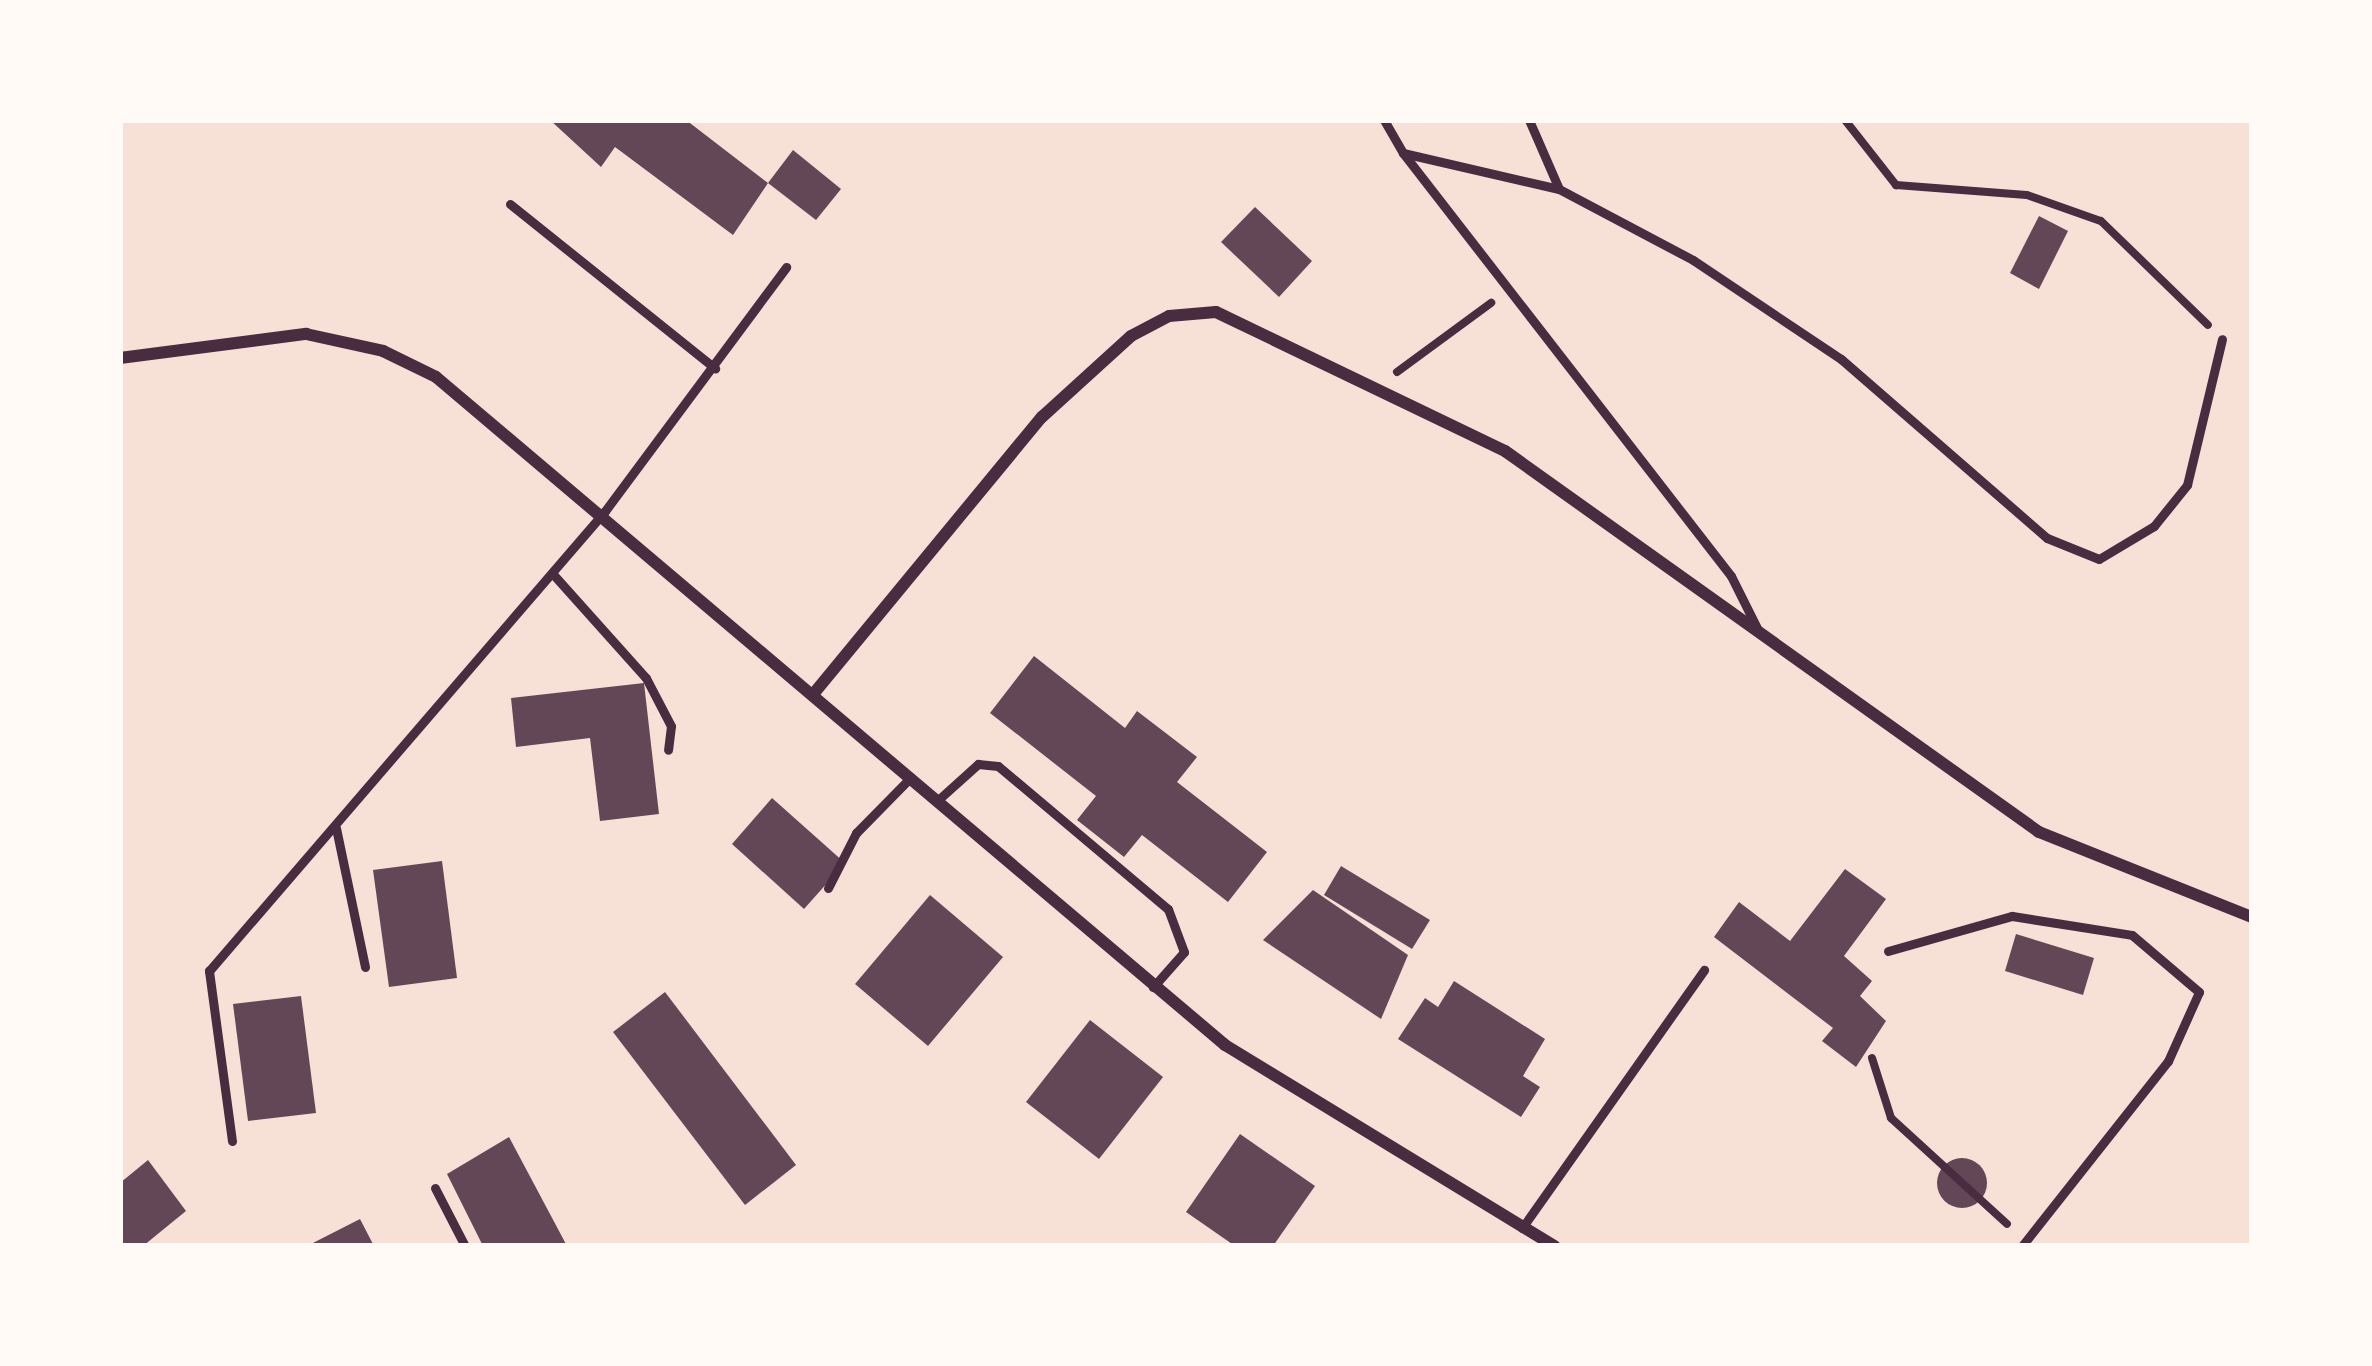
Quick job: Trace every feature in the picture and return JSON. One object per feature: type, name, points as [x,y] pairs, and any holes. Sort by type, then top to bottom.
[{"type":"street","points":[[815,692],[1042,417],[1168,316],[1243,319],[1504,451],[1700,582],[1763,640],[2039,832],[2252,917]]},
{"type":"street","points":[[120,358],[306,334],[383,351],[500,423],[1152,988],[1374,1144],[1554,1246]]},
{"type":"lane","points":[[1384,120],[1506,292],[1731,576],[1763,640]]},
{"type":"lane","points":[[1528,120],[1559,189]]},
{"type":"lane","points":[[1403,153],[1559,189],[1841,359],[2047,538],[2099,560],[2154,526],[2187,485],[2222,339]]},
{"type":"lane","points":[[510,204],[715,368]]},
{"type":"lane","points":[[232,1141],[208,970],[336,828],[605,511],[786,267]]},
{"type":"lane","points":[[552,573],[646,678],[671,726],[668,751]]},
{"type":"lane","points":[[938,800],[978,764],[998,766],[1168,909],[1184,952],[1152,988]]},
{"type":"lane","points":[[828,888],[856,833],[911,777]]},
{"type":"lane","points":[[336,828],[365,967]]},
{"type":"lane","points":[[1888,951],[2012,916],[2132,935],[2199,992],[2168,1061],[2023,1245]]},
{"type":"lane","points":[[1522,1228],[1704,970]]},
{"type":"lane","points":[[435,1188],[465,1246]]},
{"type":"path","points":[[1845,120],[1896,185],[2027,195],[2102,221],[2222,339]]},
{"type":"path","points":[[1376,387],[1506,292]]},
{"type":"path","points":[[1872,1058],[1891,1118],[2023,1245]]},
{"type":"building","points":[[550,120],[686,120],[768,183],[733,235],[615,147],[601,167]]},
{"type":"building","points":[[793,150],[841,189],[816,220],[768,183]]},
{"type":"building","points":[[1255,207],[1312,261],[1279,297],[1221,242]]},
{"type":"building","points":[[2039,216],[2068,231],[2039,289],[2010,273]]},
{"type":"building","points":[[1034,656],[1125,728],[1137,711],[1197,757],[1177,782],[1267,852],[1228,902],[1142,835],[1124,857],[1077,820],[1096,796],[990,713]]},
{"type":"building","points":[[644,683],[659,814],[600,821],[590,738],[516,747],[511,698]]},
{"type":"building","points":[[772,798],[845,863],[804,909],[732,844]]},
{"type":"building","points":[[442,861],[457,978],[389,987],[373,870]]},
{"type":"building","points":[[1341,866],[1430,920],[1412,949],[1324,895]]},
{"type":"building","points":[[1845,869],[1886,899],[1844,956],[1872,981],[1860,996],[1886,1021],[1856,1067],[1822,1041],[1833,1028],[1714,937],[1739,902],[1790,941]]},
{"type":"building","points":[[1313,890],[1408,955],[1381,1019],[1263,940]]},
{"type":"building","points":[[930,895],[1003,957],[928,1046],[855,984]]},
{"type":"building","points":[[2016,934],[2094,958],[2083,995],[2005,971]]},
{"type":"building","points":[[1454,981],[1545,1039],[1523,1076],[1540,1087],[1521,1117],[1398,1039],[1425,998],[1438,1007]]},
{"type":"building","points":[[665,992],[796,1165],[745,1205],[613,1032]]},
{"type":"building","points":[[301,996],[316,1113],[248,1121],[233,1004]]},
{"type":"building","points":[[1090,1020],[1163,1077],[1099,1159],[1026,1102]]},
{"type":"building","points":[[1240,1134],[1315,1186],[1273,1246],[1235,1246],[1186,1212]]},
{"type":"building","points":[[509,1137],[567,1246],[483,1246],[447,1174]]},
{"type":"building","points":[[1962,1158],[1980,1165],[1987,1183],[1980,1201],[1962,1208],[1944,1201],[1937,1183],[1944,1165]]},
{"type":"building","points":[[148,1160],[186,1211],[143,1246],[120,1246],[120,1183]]},
{"type":"building","points":[[360,1219],[374,1246],[307,1246]]}]
